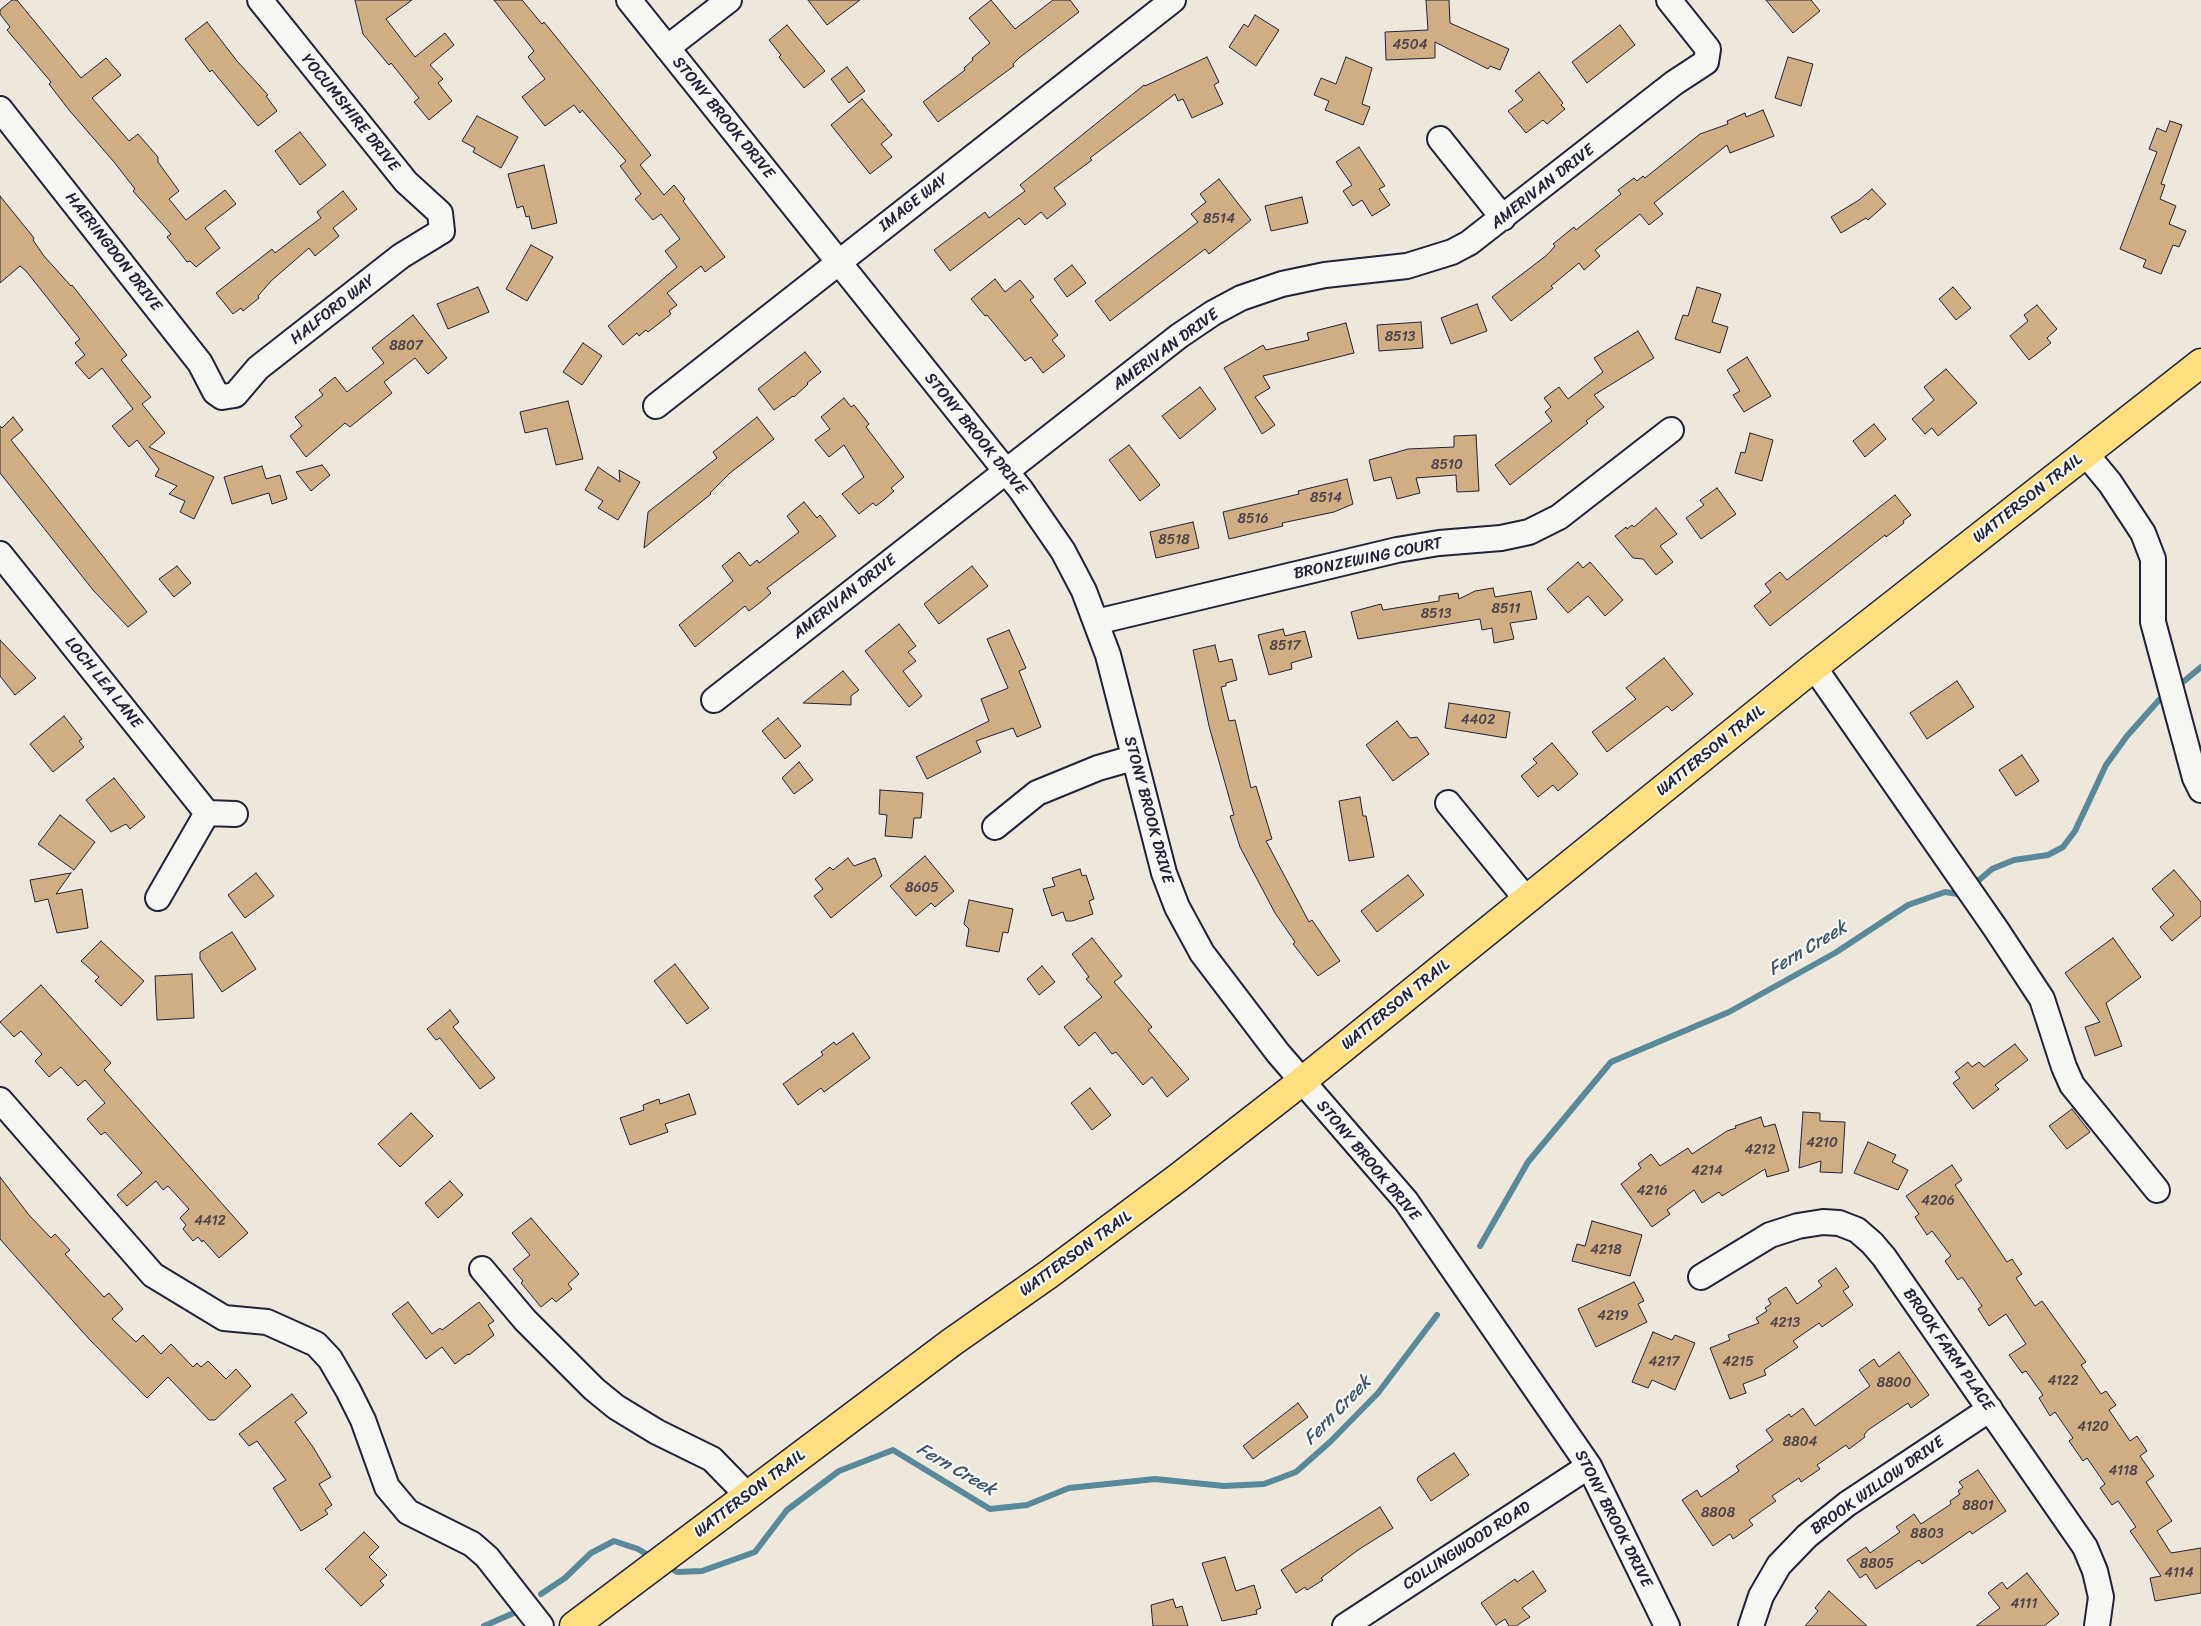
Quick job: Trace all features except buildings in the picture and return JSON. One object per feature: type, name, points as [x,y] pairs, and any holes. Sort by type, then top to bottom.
[{"type":"main road","name":"WATTERSON TRAIL","points":[[574,1626],[952,1342],[1049,1274],[1172,1183],[1301,1082],[1814,667],[2201,364]]},
{"type":"street","name":"YOCUMSHIRE DRIVE","points":[[260,0],[406,182],[440,213],[441,222]]},
{"type":"street","name":"STONY BROOK DRIVE","points":[[629,0],[1021,490],[1063,551],[1084,591],[1108,655],[1164,873],[1177,907],[1202,953],[1301,1082],[1406,1201],[1589,1466],[1667,1626]]},
{"type":"street","points":[[667,48],[729,0]]},
{"type":"street","name":"IMAGE WAY","points":[[656,406],[1173,0]]},
{"type":"street","name":"AMERIVAN DRIVE","points":[[714,700],[1179,336],[1241,298],[1282,284],[1325,275],[1407,266],[1452,252],[1470,243],[1674,83],[1699,68],[1708,56],[1708,49],[1700,36],[1669,0]]},
{"type":"street","name":"HAERINGDON DRIVE","points":[[0,109],[156,305],[200,363],[216,392],[222,397]]},
{"type":"street","points":[[1440,139],[1503,218]]},
{"type":"street","name":"HALFORD WAY","points":[[222,397],[235,395],[258,368],[393,262],[437,236],[442,231],[441,222]]},
{"type":"street","name":"BRONZEWING COURT","points":[[1096,622],[1398,550],[1439,543],[1501,538],[1529,532],[1559,517],[1671,430]]},
{"type":"street","points":[[2086,454],[2110,483],[2143,533],[2154,559],[2153,622],[2195,778],[2201,790]]},
{"type":"street","name":"LOCH LEA LANE","points":[[4,567],[206,813]]},
{"type":"street","points":[[1814,667],[2042,999],[2064,1068],[2072,1085],[2157,1190]]},
{"type":"street","points":[[995,827],[1037,793],[1098,768],[1133,758]]},
{"type":"street","points":[[1448,802],[1527,900]]},
{"type":"street","points":[[158,898],[206,813],[234,814]]},
{"type":"street","points":[[0,1100],[153,1275],[224,1318],[267,1322],[316,1344],[330,1359],[363,1420],[387,1487],[408,1512],[472,1544],[487,1557],[541,1626]]},
{"type":"street","name":"BROOK FARM PLACE","points":[[1701,1277],[1770,1235],[1798,1226],[1823,1222],[1839,1222],[1857,1230],[1884,1257],[2085,1547],[2095,1570],[2101,1597],[2097,1626]]},
{"type":"street","points":[[482,1270],[526,1320],[594,1389],[616,1407],[657,1432],[712,1459],[748,1496]]},
{"type":"street","name":"BROOK WILLOW DRIVE","points":[[1751,1626],[1761,1596],[1778,1565],[1806,1536],[1847,1504],[1990,1409]]},
{"type":"street","name":"COLLINGWOOD ROAD","points":[[1345,1626],[1589,1466]]},
{"type":"waterway","name":"Fern Creek","points":[[2183,682],[2201,667]]},
{"type":"waterway","name":"Fern Creek","points":[[1972,886],[1992,869],[2014,860],[2048,855],[2063,847],[2075,831],[2106,765],[2127,736],[2159,700]]},
{"type":"waterway","name":"Fern Creek","points":[[1480,1246],[1528,1162],[1611,1062],[1729,1012],[1835,953],[1908,905],[1945,892],[1958,894],[1964,891]]},
{"type":"waterway","name":"Fern Creek","points":[[666,1565],[677,1572],[702,1571],[755,1552],[787,1510],[839,1471],[893,1450],[990,1509],[1027,1505],[1069,1488],[1155,1479],[1224,1486],[1264,1484],[1296,1472],[1330,1442],[1378,1393],[1437,1315]]},
{"type":"waterway","name":"Fern Creek","points":[[541,1594],[565,1578],[591,1553],[614,1541],[638,1549],[653,1558]]},
{"type":"waterway","name":"Fern Creek","points":[[484,1626],[516,1612]]}]
